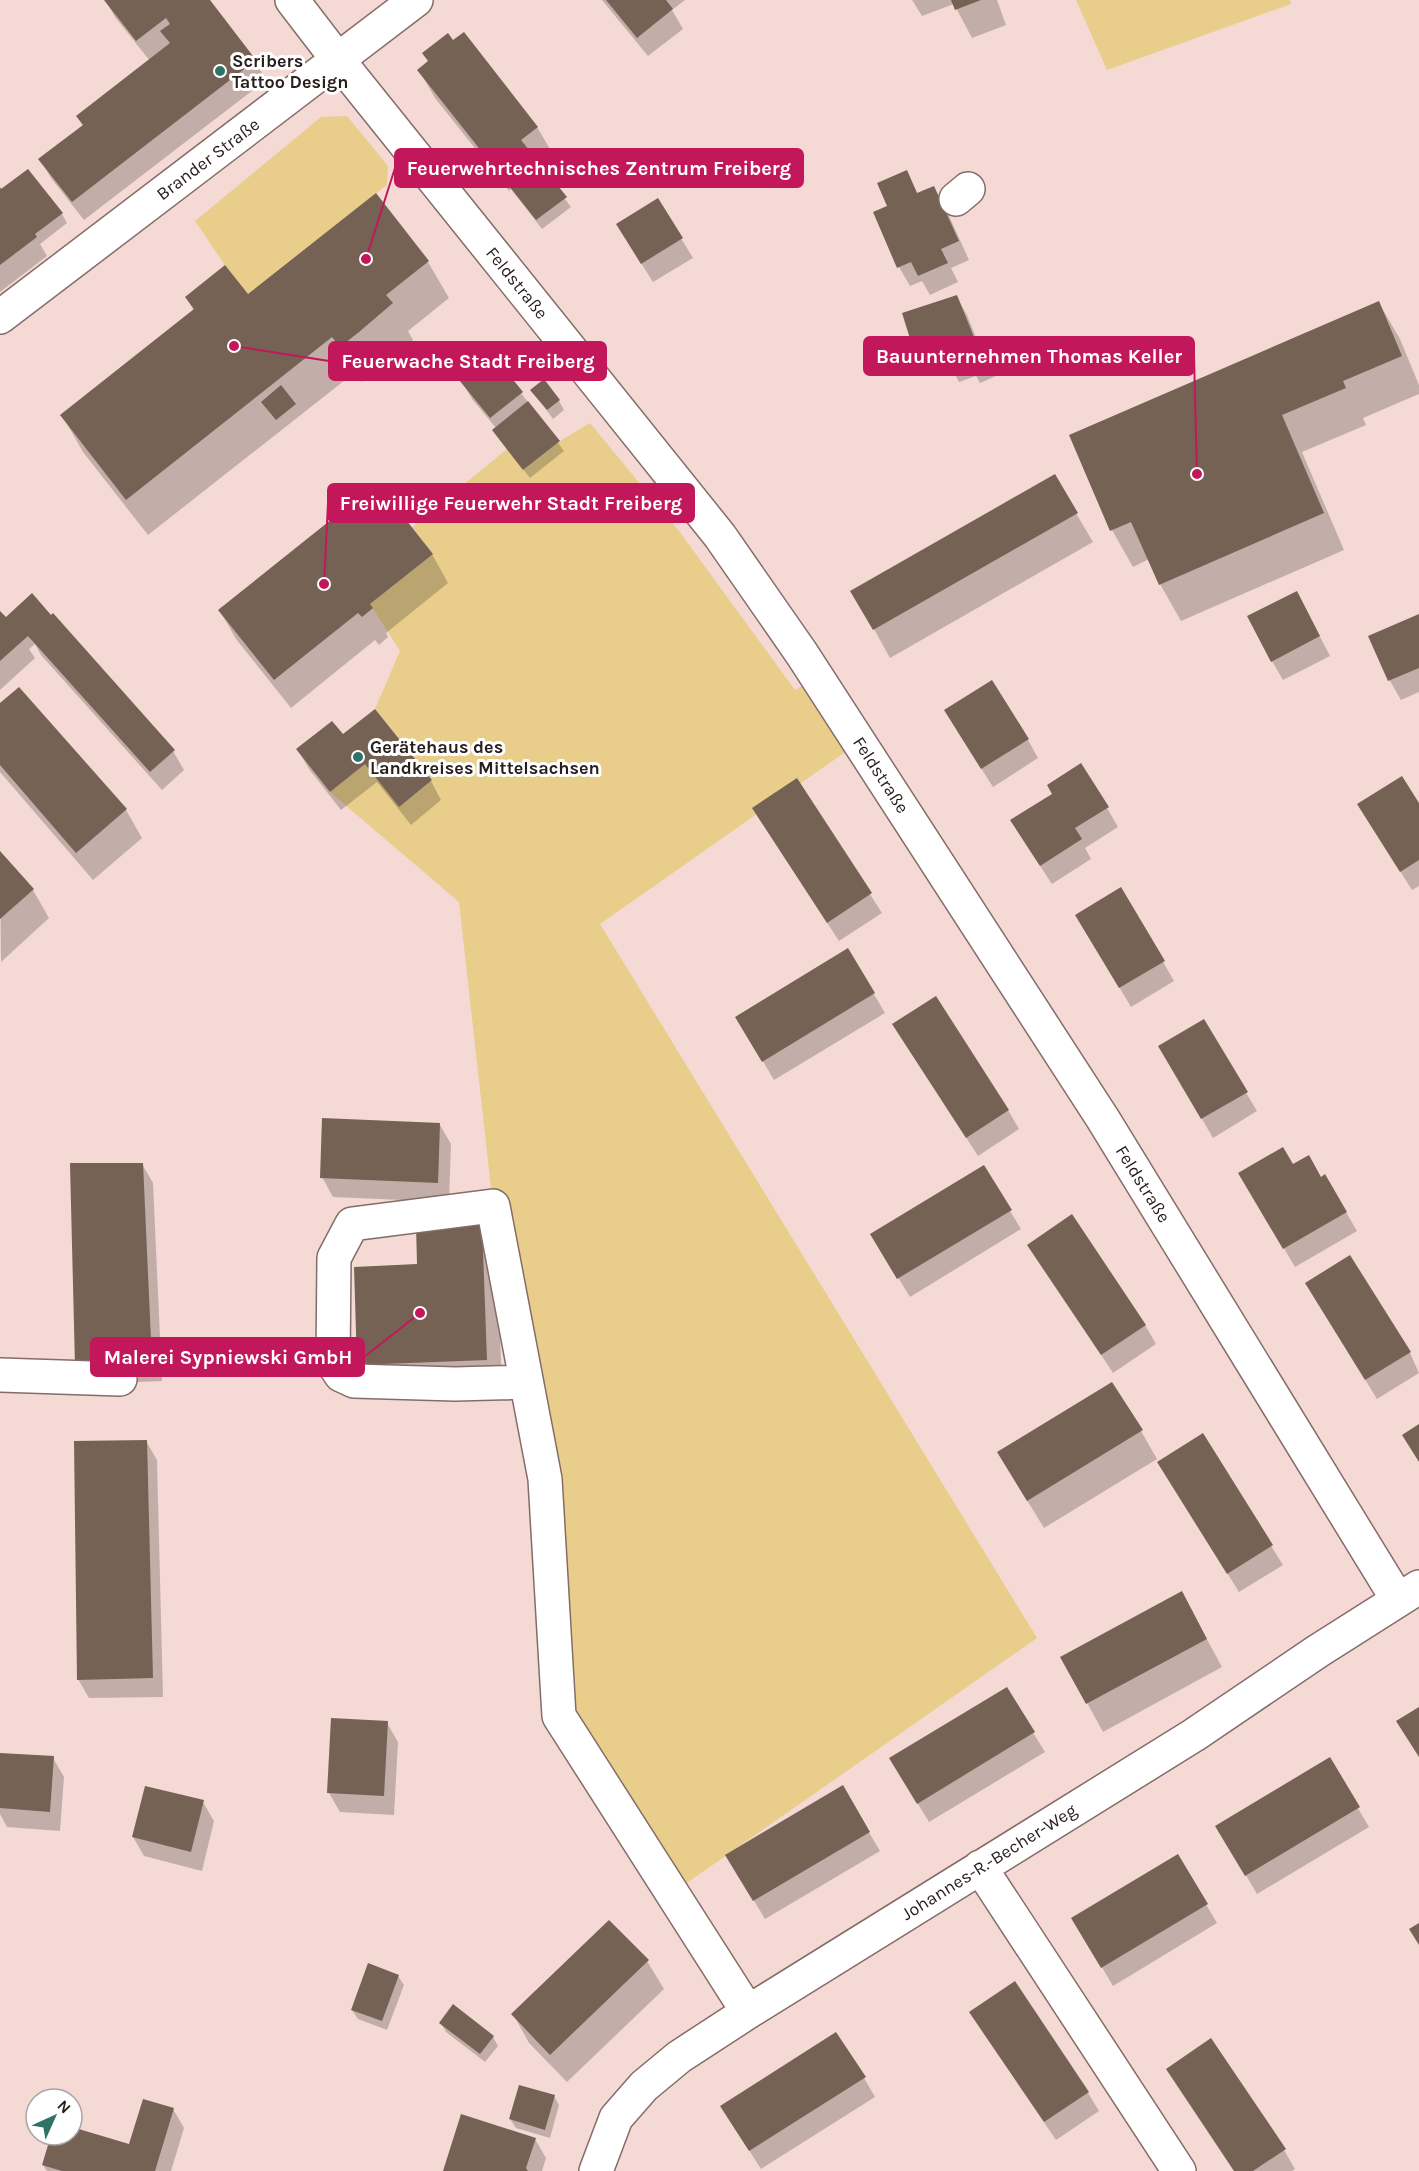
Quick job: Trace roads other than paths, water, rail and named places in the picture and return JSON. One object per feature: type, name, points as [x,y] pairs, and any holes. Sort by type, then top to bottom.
[{"type":"street","name":"Feldstraße","points":[[292,0],[720,536],[802,654],[1408,1593]]},
{"type":"street","name":"Brander Straße","points":[[0,317],[416,0]]},
{"type":"street","points":[[526,1382],[455,1384],[365,1382],[354,1381],[340,1375],[333,1364],[334,1258],[352,1224],[493,1206],[545,1479],[559,1716],[748,2012]]},
{"type":"street","points":[[0,1375],[120,1379]]},
{"type":"street","name":"Johannes-R.-Becher-Weg","points":[[596,2171],[615,2118],[644,2086],[679,2057],[1194,1735],[1408,1593]]},
{"type":"street","points":[[980,1867],[1179,2171]]},
{"type":"place","name":"Scribers Tattoo Design","points":[[220,71]]},
{"type":"place","name":"Feuerwehrtechnisches Zentrum Freiberg","points":[[366,259]]},
{"type":"place","name":"Feuerwache Stadt Freiberg","points":[[234,346]]},
{"type":"place","name":"Bauunternehmen Thomas Keller","points":[[1197,474]]},
{"type":"place","name":"Freiwillige Feuerwehr Stadt Freiberg","points":[[324,584]]},
{"type":"place","name":"Gerätehaus des Landkreises Mittelsachsen","points":[[358,757]]},
{"type":"place","name":"Malerei Sypniewski GmbH","points":[[420,1313]]}]
